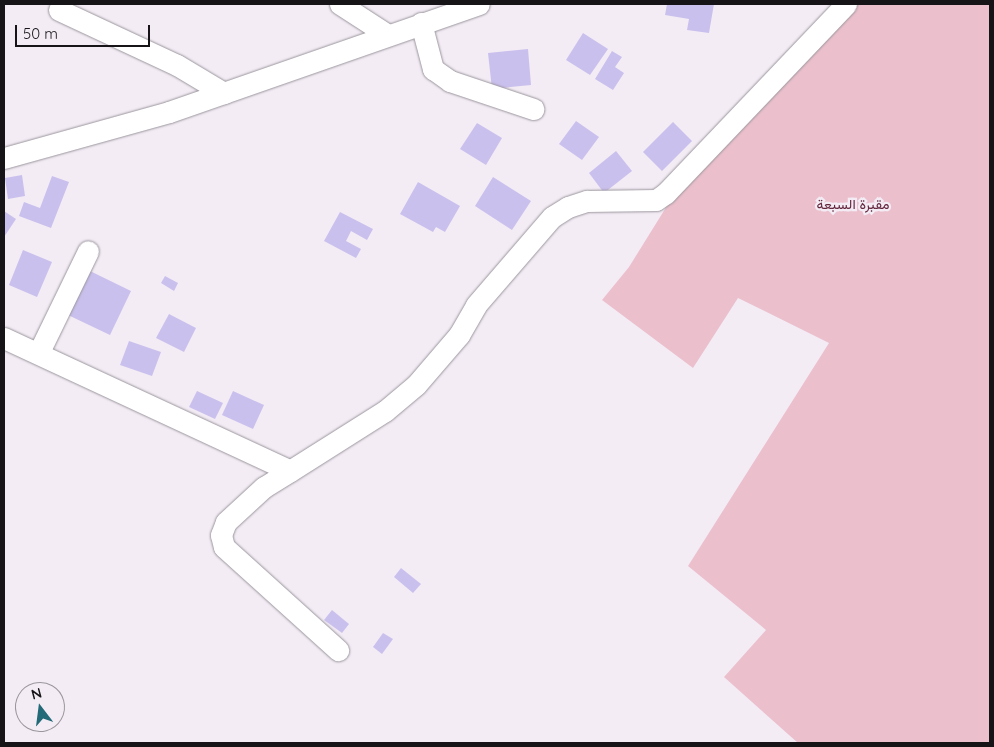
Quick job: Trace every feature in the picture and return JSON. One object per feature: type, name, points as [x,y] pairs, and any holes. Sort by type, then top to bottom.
[{"type":"street","points":[[340,4],[388,34]]},
{"type":"street","points":[[4,158],[168,112],[388,34],[430,15],[479,4]]},
{"type":"street","points":[[338,650],[224,547],[221,535],[226,522],[264,487],[385,411],[416,385],[459,335],[476,305],[552,217],[568,207],[587,201],[656,200],[666,193],[846,4]]},
{"type":"street","points":[[59,10],[177,65],[224,93]]},
{"type":"street","points":[[430,15],[433,69],[450,82],[533,109]]},
{"type":"street","points":[[39,352],[88,251]]},
{"type":"street","points":[[4,338],[39,352],[290,471]]},
{"type":"green space","name":"مقبرة السبعة","points":[[854,4],[990,4],[990,743],[798,743],[724,677],[766,630],[688,566],[829,343],[738,298],[693,368],[602,300],[629,267],[670,201]]},
{"type":"building","points":[[667,4],[714,4],[709,33],[687,30],[689,19],[665,15]]},
{"type":"building","points":[[583,33],[608,49],[590,75],[566,60]]},
{"type":"building","points":[[528,49],[531,85],[492,89],[488,53]]},
{"type":"building","points":[[612,51],[622,57],[615,67],[624,73],[613,90],[595,79]]},
{"type":"building","points":[[576,121],[599,137],[582,160],[559,144]]},
{"type":"building","points":[[673,122],[692,141],[662,171],[643,152]]},
{"type":"building","points":[[477,123],[502,138],[486,165],[460,149]]},
{"type":"building","points":[[616,151],[632,171],[604,193],[589,173]]},
{"type":"building","points":[[22,175],[25,196],[8,199],[5,178]]},
{"type":"building","points":[[52,176],[69,182],[51,228],[19,216],[24,202],[40,208]]},
{"type":"building","points":[[493,177],[531,201],[512,230],[475,206]]},
{"type":"building","points":[[418,182],[460,206],[445,232],[436,227],[433,232],[400,214]]},
{"type":"building","points":[[4,211],[16,219],[4,237]]},
{"type":"building","points":[[340,212],[373,229],[367,240],[351,231],[346,241],[361,249],[356,258],[324,241]]},
{"type":"building","points":[[23,250],[52,262],[37,297],[9,285]]},
{"type":"building","points":[[90,271],[131,291],[110,335],[68,315]]},
{"type":"building","points":[[165,276],[178,283],[174,291],[161,283]]},
{"type":"building","points":[[169,314],[196,328],[184,352],[156,338]]},
{"type":"building","points":[[129,341],[161,352],[152,376],[120,365]]},
{"type":"building","points":[[197,391],[223,403],[215,419],[189,407]]},
{"type":"building","points":[[233,391],[264,405],[253,429],[222,415]]},
{"type":"building","points":[[401,568],[421,584],[413,593],[394,577]]},
{"type":"building","points":[[332,610],[349,624],[342,633],[324,620]]},
{"type":"building","points":[[383,633],[393,639],[382,654],[373,647]]}]
